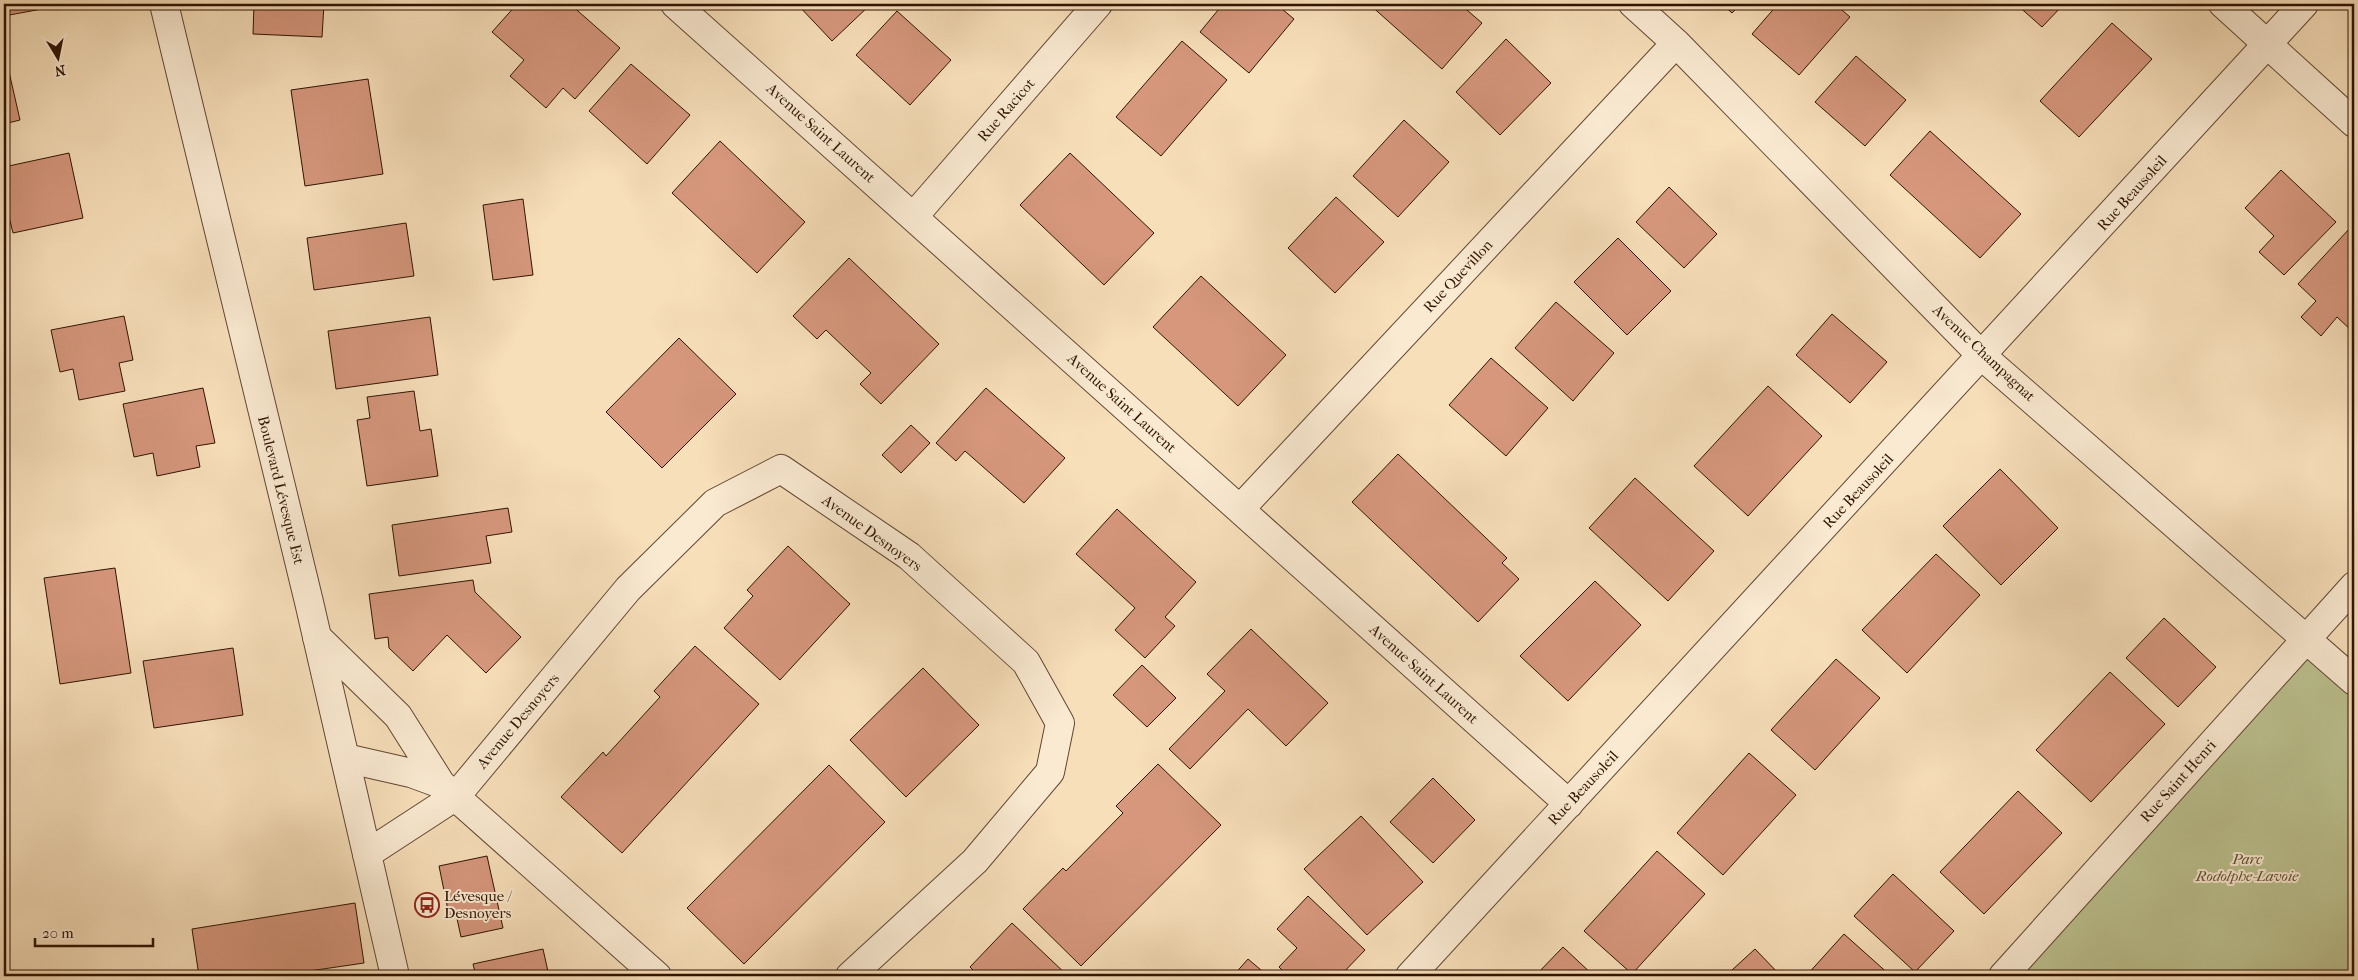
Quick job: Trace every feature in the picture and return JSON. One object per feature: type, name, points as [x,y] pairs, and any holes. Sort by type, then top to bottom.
[{"type":"street","name":"Boulevard Lévesque Est","points":[[164,4],[317,637],[395,976]]},
{"type":"street","name":"Avenue Saint Laurent","points":[[675,4],[914,216],[1568,804]]},
{"type":"street","name":"Rue Racicot","points":[[914,216],[1098,4]]},
{"type":"street","name":"Avenue Champagnat","points":[[1633,4],[1676,43],[1982,356],[2354,681]]},
{"type":"street","points":[[2223,4],[2354,123]]},
{"type":"street","name":"Rue Beausoleil","points":[[1410,976],[2304,4]]},
{"type":"street","name":"Rue Quevillon","points":[[1240,509],[1676,43]]},
{"type":"street","name":"Avenue Desnoyers","points":[[449,790],[628,589],[715,503],[781,469],[908,556],[1026,662],[1060,723],[1050,772],[975,861],[850,976]]},
{"type":"street","name":"Rue Saint Henri","points":[[2003,976],[2354,586]]},
{"type":"street","points":[[317,637],[398,716],[449,790],[656,976]]},
{"type":"street","points":[[345,758],[411,773],[449,790]]},
{"type":"street","points":[[367,854],[449,790]]},
{"type":"green space","name":"Parc Rodolphe-Lavoie","points":[[2306,639],[2354,681],[2354,976],[2003,976]]},
{"type":"building","points":[[4,4],[69,4],[4,16]]},
{"type":"building","points":[[254,4],[324,4],[322,37],[253,34]]},
{"type":"building","points":[[517,4],[570,4],[620,48],[575,99],[563,88],[546,108],[510,76],[524,60],[492,32]]},
{"type":"building","points":[[797,4],[871,4],[832,41]]},
{"type":"building","points":[[1223,4],[1276,4],[1294,19],[1249,73],[1200,32]]},
{"type":"building","points":[[1369,4],[1460,4],[1482,23],[1442,69]]},
{"type":"building","points":[[1722,4],[1741,4],[1732,13]]},
{"type":"building","points":[[1778,4],[1835,4],[1850,17],[1799,75],[1752,34]]},
{"type":"building","points":[[2016,4],[2064,4],[2042,27]]},
{"type":"building","points":[[897,11],[951,60],[910,105],[856,55]]},
{"type":"building","points":[[2112,23],[2152,59],[2079,137],[2040,101]]},
{"type":"building","points":[[1506,39],[1551,83],[1500,135],[1456,92]]},
{"type":"building","points":[[1182,41],[1227,80],[1161,156],[1116,117]]},
{"type":"building","points":[[1856,56],[1906,100],[1865,146],[1815,102]]},
{"type":"building","points":[[4,63],[7,63],[20,120],[4,124]]},
{"type":"building","points":[[631,64],[690,115],[647,164],[589,111]]},
{"type":"building","points":[[368,79],[383,174],[305,186],[291,90]]},
{"type":"building","points":[[1404,120],[1449,162],[1398,217],[1353,176]]},
{"type":"building","points":[[1930,131],[2021,214],[1980,258],[1890,175]]},
{"type":"building","points":[[720,141],[805,222],[757,273],[672,193]]},
{"type":"building","points":[[69,153],[83,218],[13,233],[6,205],[4,205],[4,167]]},
{"type":"building","points":[[1070,153],[1154,233],[1104,285],[1020,205]]},
{"type":"building","points":[[2281,170],[2336,222],[2284,275],[2259,252],[2274,236],[2245,208]]},
{"type":"building","points":[[1669,187],[1717,234],[1684,268],[1636,222]]},
{"type":"building","points":[[1336,197],[1384,242],[1335,293],[1288,248]]},
{"type":"building","points":[[523,199],[533,275],[493,280],[483,205]]},
{"type":"building","points":[[406,223],[414,276],[314,290],[307,238]]},
{"type":"building","points":[[2350,228],[2354,231],[2354,328],[2352,331],[2337,317],[2321,336],[2301,317],[2316,301],[2298,284]]},
{"type":"building","points":[[1618,238],[1671,291],[1627,335],[1574,282]]},
{"type":"building","points":[[849,258],[939,344],[881,404],[860,384],[871,373],[826,330],[817,339],[793,316]]},
{"type":"building","points":[[1201,276],[1286,355],[1238,406],[1153,327]]},
{"type":"building","points":[[1556,302],[1614,353],[1573,401],[1515,348]]},
{"type":"building","points":[[1832,314],[1887,362],[1850,403],[1796,355]]},
{"type":"building","points":[[124,316],[133,360],[119,363],[125,391],[79,400],[73,369],[60,372],[51,330]]},
{"type":"building","points":[[430,317],[438,375],[336,389],[328,331]]},
{"type":"building","points":[[679,338],[736,394],[662,468],[606,412]]},
{"type":"building","points":[[1491,358],[1548,408],[1506,456],[1449,405]]},
{"type":"building","points":[[1768,386],[1822,436],[1748,516],[1694,466]]},
{"type":"building","points":[[203,388],[215,443],[196,446],[200,467],[157,476],[153,453],[134,457],[123,404]]},
{"type":"building","points":[[986,388],[1065,458],[1024,503],[965,451],[956,461],[936,443]]},
{"type":"building","points":[[414,391],[420,431],[431,429],[438,476],[367,486],[357,420],[370,418],[367,397]]},
{"type":"building","points":[[911,425],[930,443],[901,473],[882,455]]},
{"type":"building","points":[[1398,454],[1507,558],[1502,563],[1519,579],[1478,622],[1352,502]]},
{"type":"building","points":[[2000,469],[2058,528],[2001,585],[1943,526]]},
{"type":"building","points":[[1635,478],[1714,551],[1668,601],[1589,528]]},
{"type":"building","points":[[508,508],[512,532],[486,536],[491,563],[399,576],[392,525]]},
{"type":"building","points":[[1117,509],[1196,582],[1165,617],[1175,626],[1145,658],[1115,630],[1135,608],[1076,554]]},
{"type":"building","points":[[788,546],[850,604],[780,680],[724,628],[753,596],[747,590]]},
{"type":"building","points":[[1936,554],[1980,595],[1907,673],[1862,630]]},
{"type":"building","points":[[115,568],[131,673],[60,684],[44,578]]},
{"type":"building","points":[[473,580],[475,592],[521,637],[486,673],[447,635],[413,671],[389,648],[388,637],[375,639],[369,594]]},
{"type":"building","points":[[1595,581],[1641,625],[1568,701],[1520,656]]},
{"type":"building","points":[[2164,618],[2216,667],[2178,707],[2126,658]]},
{"type":"building","points":[[1251,629],[1328,703],[1286,746],[1248,709],[1190,769],[1169,749],[1225,691],[1207,674]]},
{"type":"building","points":[[695,646],[759,704],[622,853],[561,797],[603,752],[606,756],[660,697],[654,691]]},
{"type":"building","points":[[233,648],[243,715],[154,728],[143,661]]},
{"type":"building","points":[[1836,659],[1880,698],[1815,770],[1771,730]]},
{"type":"building","points":[[1142,665],[1176,698],[1147,727],[1113,695]]},
{"type":"building","points":[[923,668],[979,725],[906,797],[850,740]]},
{"type":"building","points":[[2110,672],[2165,724],[2091,802],[2036,750]]},
{"type":"building","points":[[1749,753],[1796,795],[1723,875],[1677,833]]},
{"type":"building","points":[[1158,764],[1221,825],[1081,966],[1023,909],[1063,868],[1066,871],[1123,813],[1116,806]]},
{"type":"building","points":[[829,765],[885,822],[744,964],[687,908]]},
{"type":"building","points":[[1433,778],[1475,820],[1433,863],[1390,822]]},
{"type":"building","points":[[2018,791],[2062,833],[1984,914],[1940,872]]},
{"type":"building","points":[[1361,816],[1423,882],[1367,935],[1304,869]]},
{"type":"building","points":[[1657,851],[1705,894],[1632,974],[1584,931]]},
{"type":"building","points":[[487,856],[503,928],[461,937],[456,914],[449,915],[439,866]]},
{"type":"building","points":[[1893,874],[1954,931],[1915,972],[1854,916]]},
{"type":"building","points":[[1308,896],[1365,950],[1340,976],[1288,976],[1279,967],[1297,948],[1277,929]]},
{"type":"building","points":[[355,903],[364,963],[275,976],[199,976],[192,929]]},
{"type":"building","points":[[1012,923],[1068,976],[975,976],[977,974],[970,967]]},
{"type":"building","points":[[1844,934],[1891,976],[1806,976]]},
{"type":"building","points":[[1563,947],[1594,976],[1535,976]]},
{"type":"building","points":[[543,949],[549,976],[476,976],[473,964]]},
{"type":"building","points":[[1755,949],[1781,976],[1739,976],[1732,970]]},
{"type":"building","points":[[1248,959],[1268,976],[1233,976]]},
{"type":"place","name":"Lévesque / Desnoyers","points":[[427,905]]}]
